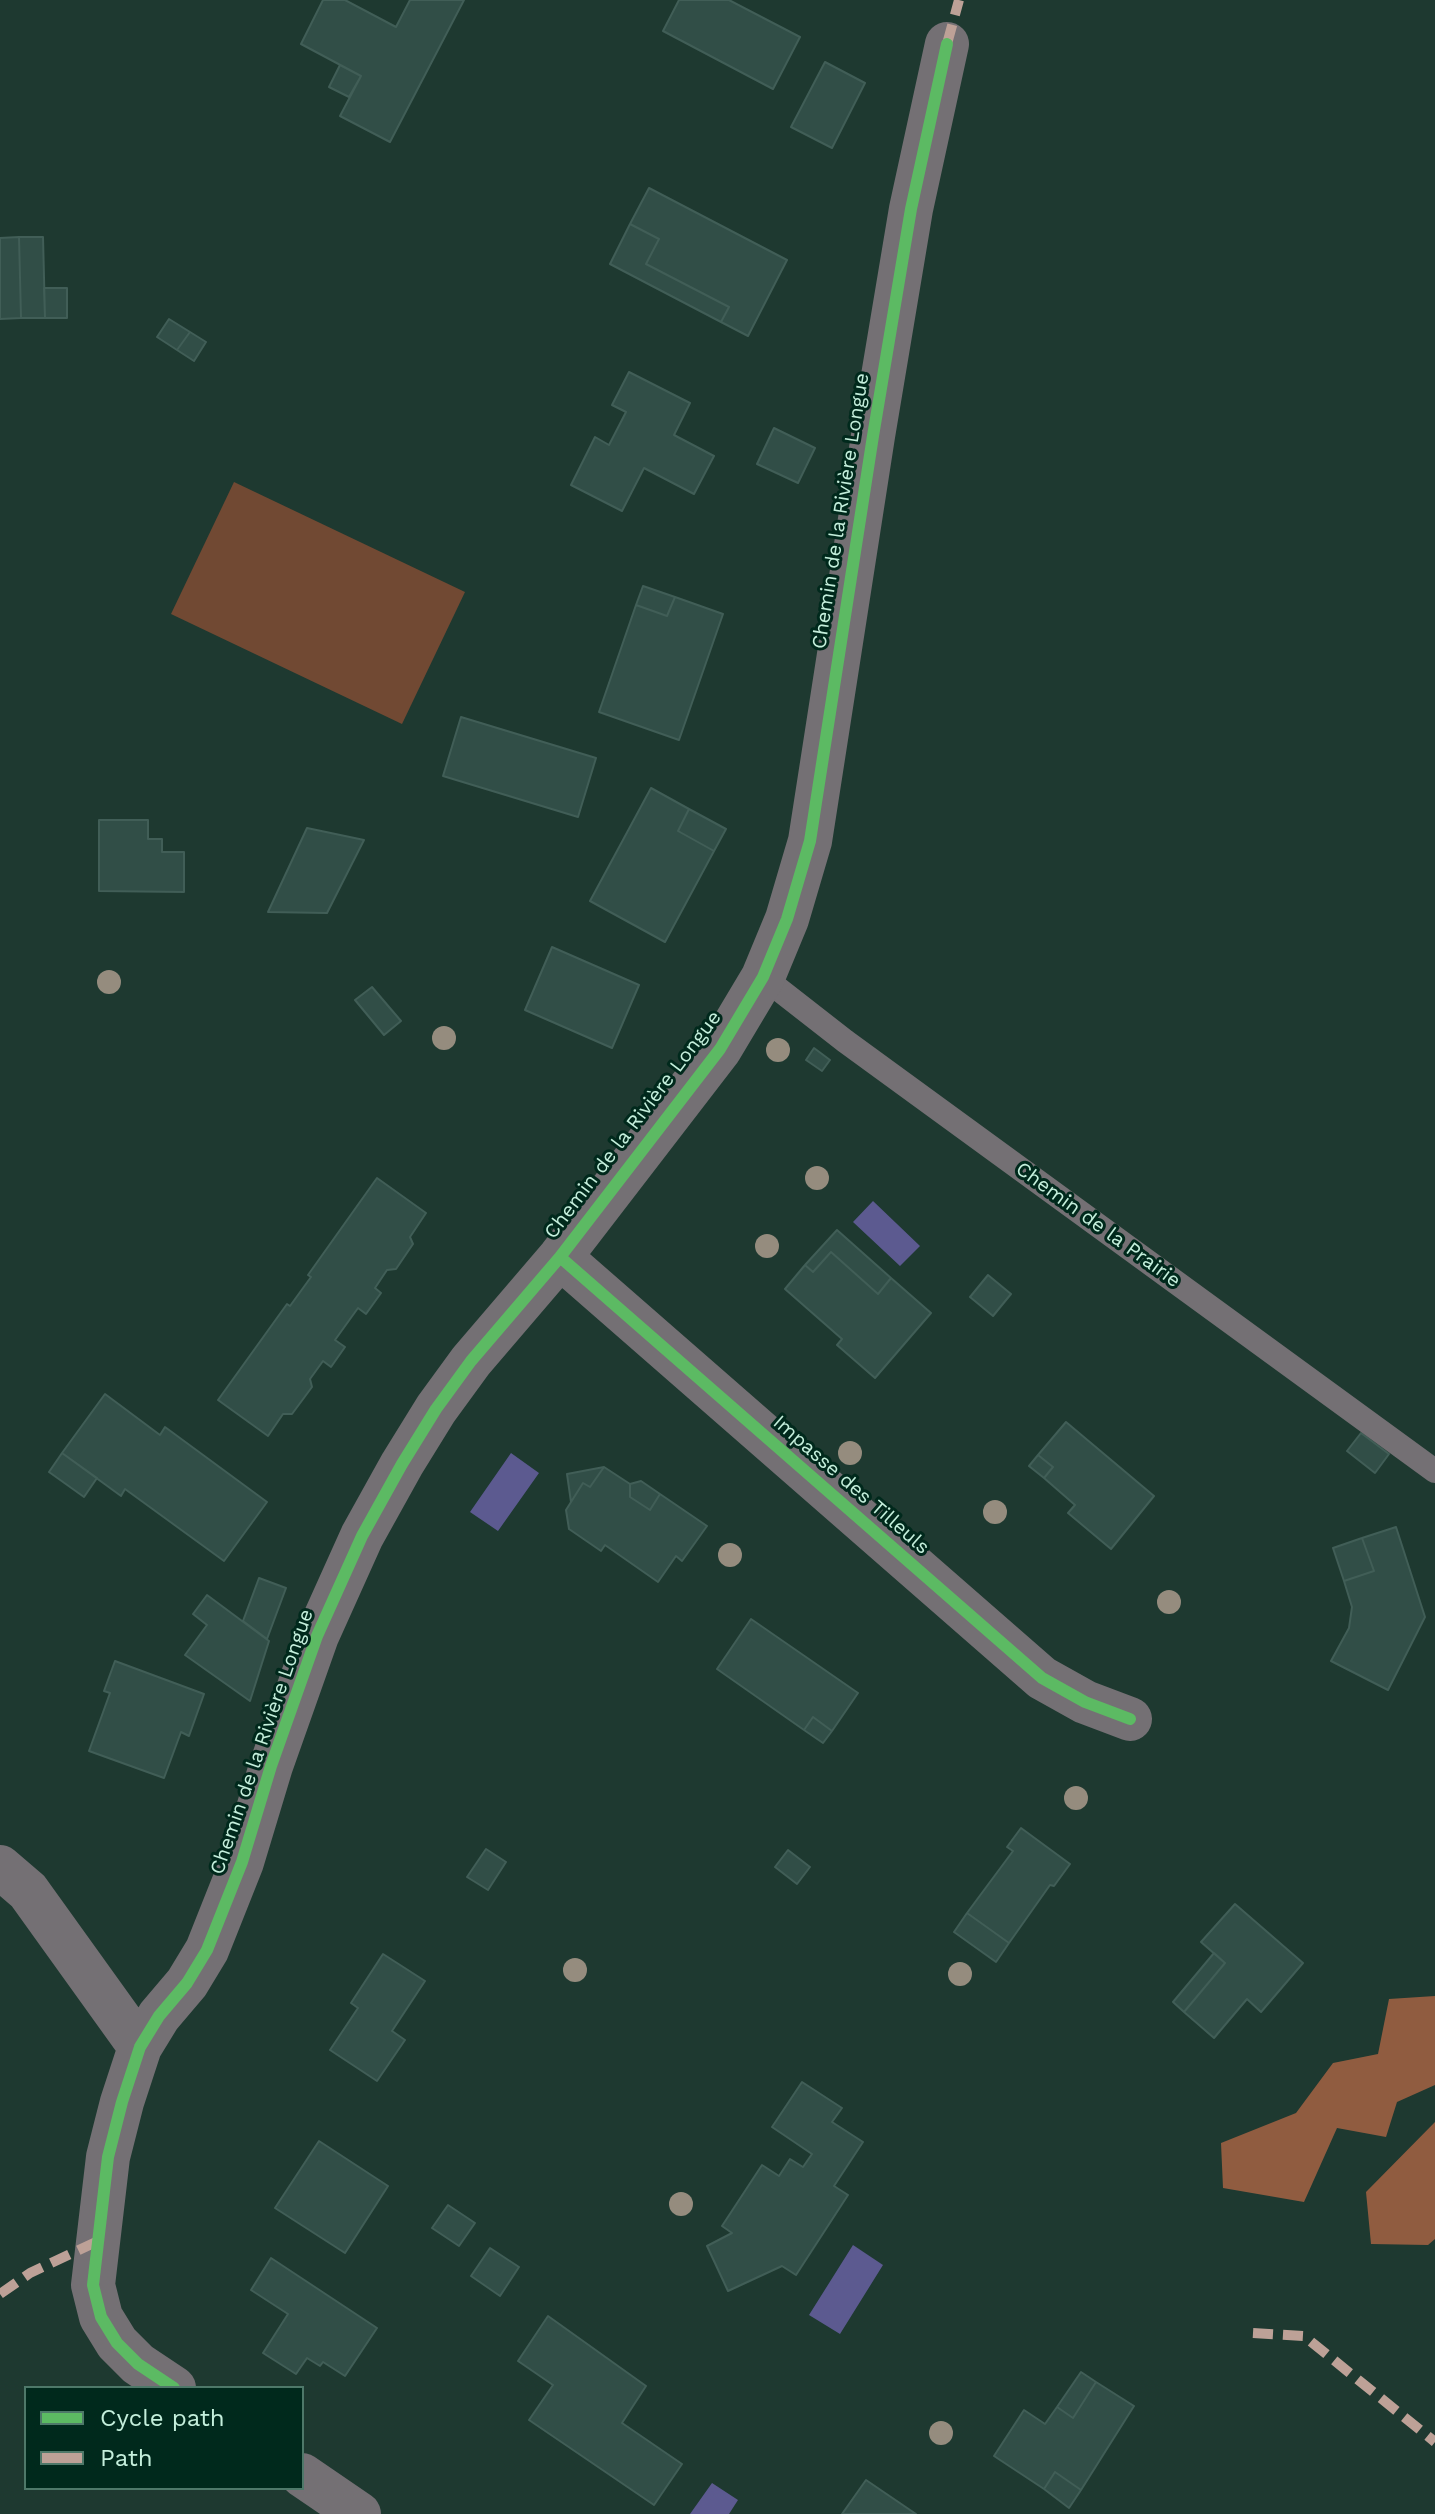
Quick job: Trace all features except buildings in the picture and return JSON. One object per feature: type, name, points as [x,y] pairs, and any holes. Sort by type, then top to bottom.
[{"type":"street","name":"Chemin de la Rivière Longue","points":[[171,2386],[138,2364],[117,2343],[101,2317],[93,2285],[108,2157],[140,2047],[159,2016],[187,1983],[218,1927],[317,1636],[362,1536],[402,1464],[471,1361],[560,1257],[720,1049],[763,977],[787,919],[810,841],[911,209],[947,44]]},
{"type":"street","name":"Impasse des Tilleuls","points":[[560,1257],[1042,1678],[1085,1702],[1130,1719]]},
{"type":"street","points":[[0,1867],[28,1891],[140,2047]]},
{"type":"street","points":[[304,2476],[359,2514]]},
{"type":"lane","name":"Chemin de la Prairie","points":[[763,977],[858,1051],[1435,1471]]},
{"type":"shaded area","points":[[234,482],[465,592],[402,724],[171,614]]},
{"type":"shaded area","points":[[873,1201],[920,1246],[900,1266],[853,1222]]},
{"type":"shaded area","points":[[511,1453],[539,1473],[498,1531],[470,1512]]},
{"type":"shaded area","points":[[1435,1996],[1435,2085],[1397,2102],[1386,2137],[1337,2128],[1304,2202],[1223,2188],[1221,2143],[1296,2113],[1333,2063],[1378,2054],[1389,1999]]},
{"type":"shaded area","points":[[1435,2122],[1435,2239],[1428,2245],[1371,2244],[1366,2192]]},
{"type":"shaded area","points":[[853,2245],[883,2265],[840,2334],[809,2315]]},
{"type":"shaded area","points":[[712,2483],[738,2500],[729,2514],[690,2514]]},
{"type":"marked path","points":[[947,44],[959,0]]},
{"type":"marked path","points":[[0,2294],[30,2273],[96,2242]]},
{"type":"marked path","points":[[1253,2333],[1304,2336],[1435,2442]]},
{"type":"cycle path","points":[[171,2386],[138,2364],[117,2343],[101,2317],[93,2285],[108,2157],[140,2047],[207,1950],[242,1862],[271,1766],[317,1636],[362,1536],[402,1464],[471,1361],[560,1257],[720,1049],[763,977],[787,919],[810,841],[911,209],[947,44]]},
{"type":"cycle path","points":[[560,1257],[1042,1678],[1085,1702],[1130,1719]]}]
